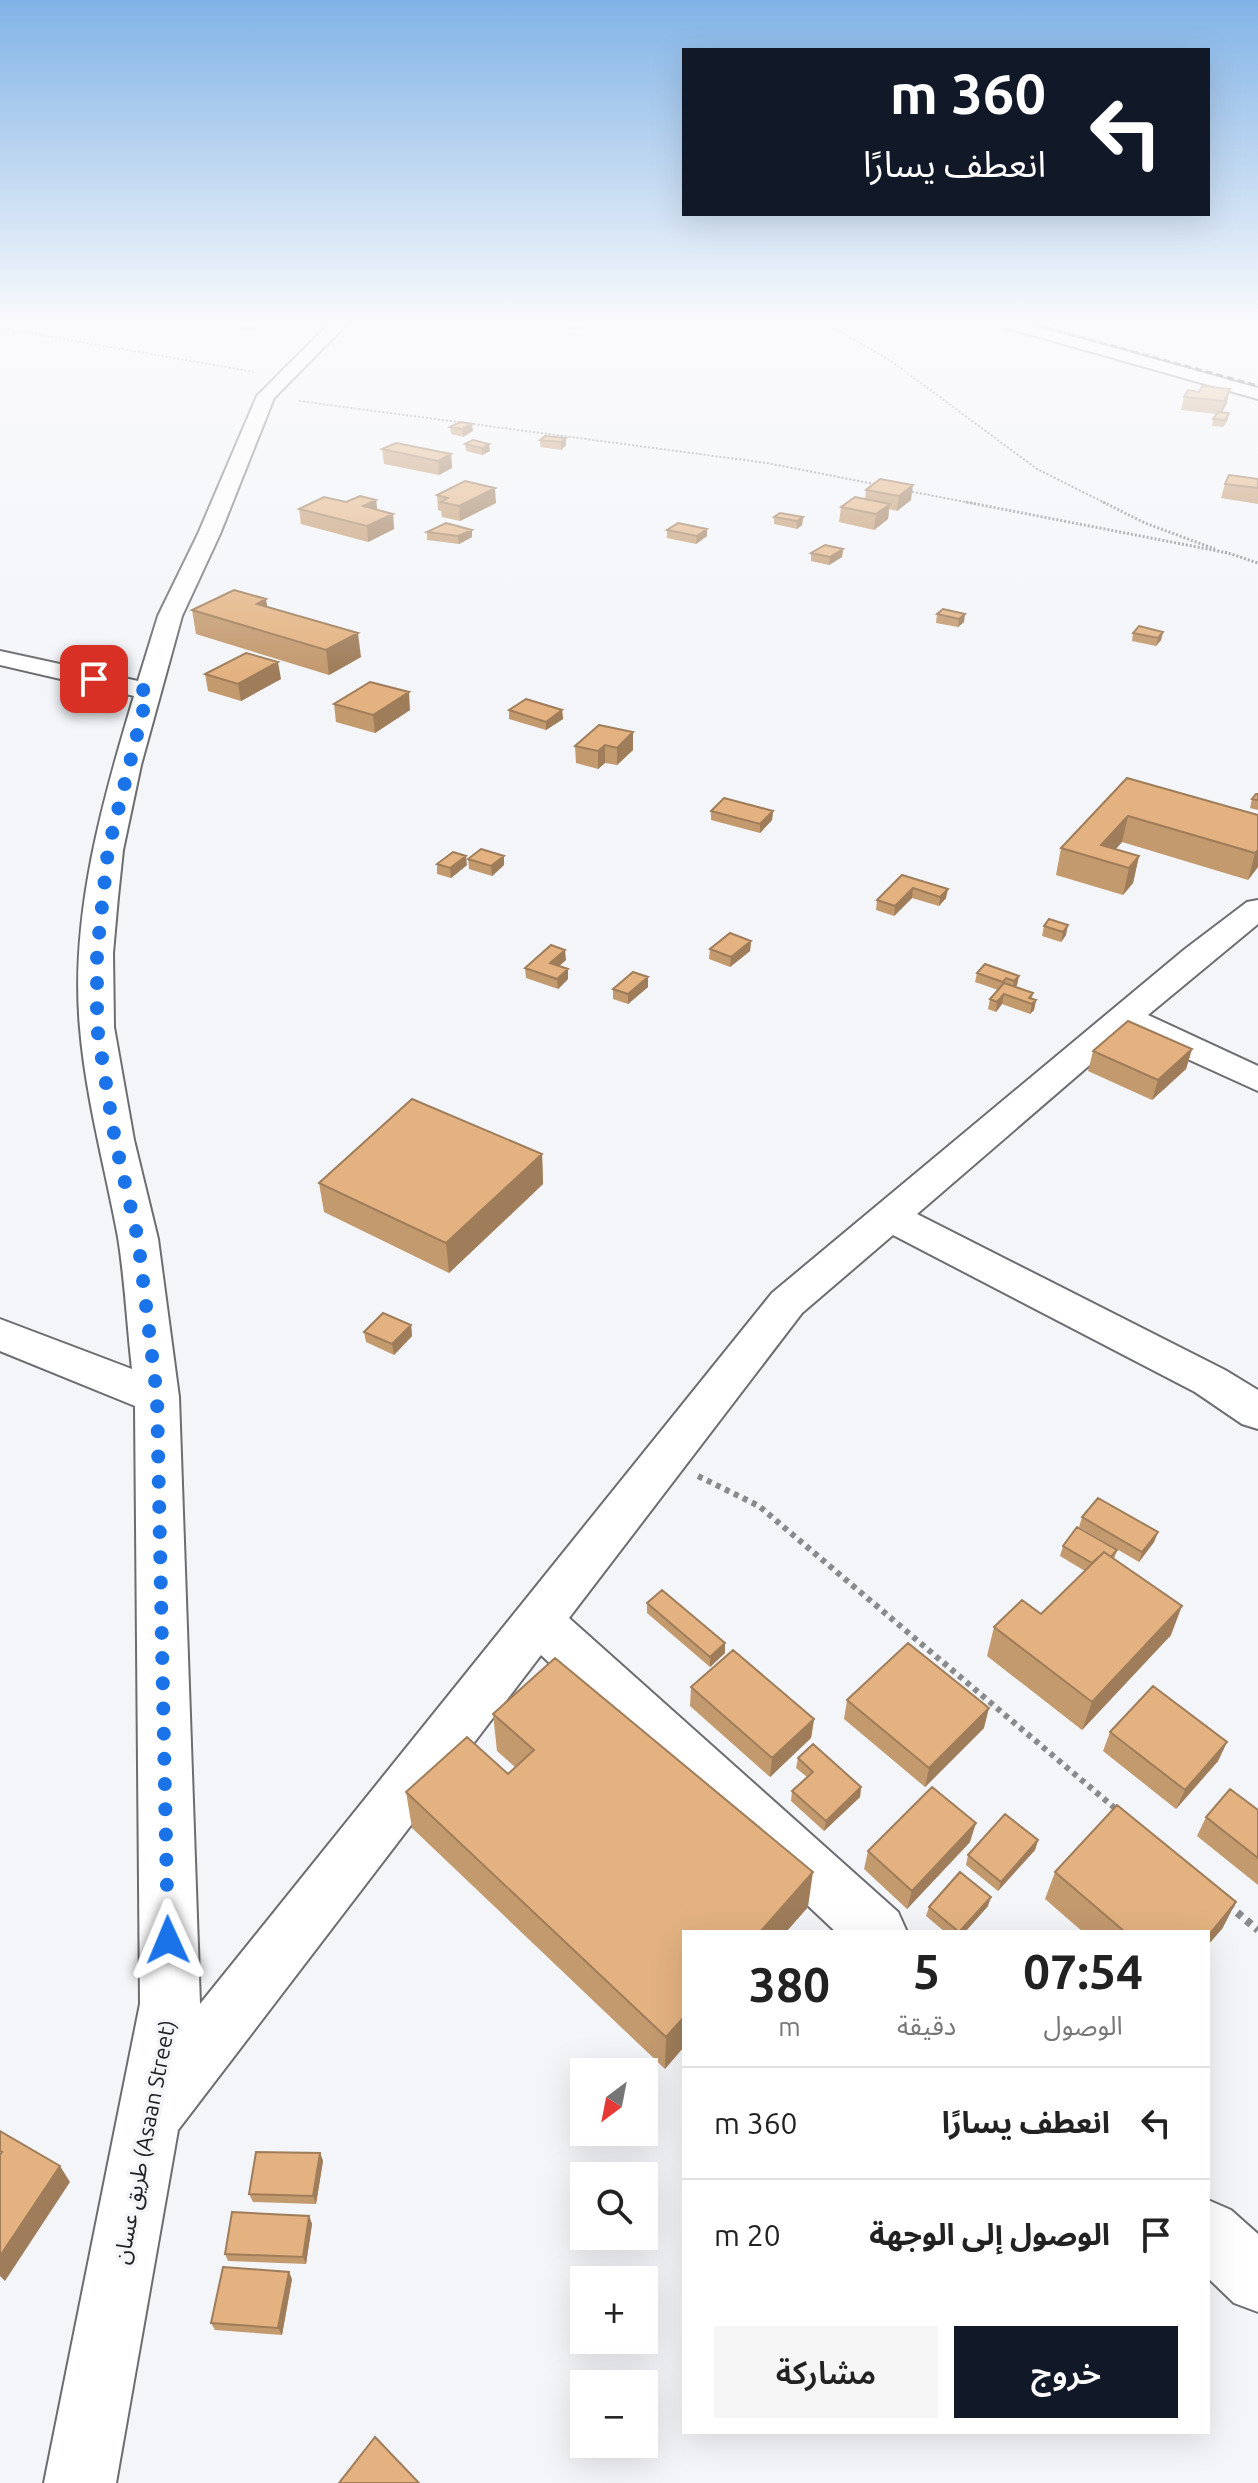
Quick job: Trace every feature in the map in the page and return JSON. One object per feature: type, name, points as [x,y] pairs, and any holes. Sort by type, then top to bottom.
[{"type":"street","name":"طريق عسان (Asaan Street)","points":[[80,2483],[170,2004],[157,1397],[138,1239],[115,1140],[97,1027],[97,953],[108,850],[170,616],[251,441]]},
{"type":"street","points":[[0,658],[148,691]]},
{"type":"street","points":[[147,2119],[787,1303],[1124,1017],[1258,909]]},
{"type":"street","points":[[1124,1017],[1258,1080]]},
{"type":"street","points":[[889,1216],[1210,1381],[1258,1412]]},
{"type":"street","points":[[0,1334],[157,1397]]},
{"type":"street","points":[[538,1621],[876,1930]]},
{"type":"street","points":[[1210,2235],[1258,2279]]},
{"type":"path","points":[[626,441],[767,463],[882,486]]},
{"type":"path","points":[[1000,441],[1037,469],[1145,523],[1258,563]]},
{"type":"path","points":[[896,489],[1228,553]]},
{"type":"path","points":[[664,1460],[759,1506],[1124,1816]]},
{"type":"path","points":[[1222,1899],[1258,1930]]},
{"type":"building","points":[[476,441],[489,444],[482,448],[465,444]]},
{"type":"building","points":[[396,443],[451,454],[438,461],[382,449]]},
{"type":"building","points":[[1229,475],[1258,479],[1258,488],[1225,484]]},
{"type":"building","points":[[880,479],[913,485],[899,496],[866,490]]},
{"type":"building","points":[[465,481],[495,488],[459,506],[441,502],[448,498],[437,495]]},
{"type":"building","points":[[360,496],[376,500],[363,506],[393,514],[367,526],[299,509],[324,497],[346,502]]},
{"type":"building","points":[[855,497],[890,504],[876,514],[841,507]]},
{"type":"building","points":[[780,513],[803,517],[797,521],[774,517]]},
{"type":"building","points":[[446,523],[472,530],[458,536],[427,532]]},
{"type":"building","points":[[678,523],[707,529],[697,536],[667,530]]},
{"type":"building","points":[[825,545],[843,549],[830,557],[811,553]]},
{"type":"building","points":[[234,590],[266,599],[257,604],[358,633],[326,650],[192,610]]},
{"type":"building","points":[[943,609],[965,614],[959,619],[937,614]]},
{"type":"building","points":[[1139,626],[1163,632],[1158,638],[1133,633]]},
{"type":"building","points":[[246,653],[278,662],[238,684],[205,674]]},
{"type":"building","points":[[370,682],[409,692],[373,715],[334,704]]},
{"type":"building","points":[[526,699],[562,710],[546,722],[509,710]]},
{"type":"building","points":[[599,725],[633,732],[617,748],[605,745],[598,751],[575,746]]},
{"type":"building","points":[[1127,778],[1258,815],[1258,850],[1255,853],[1128,816],[1101,845],[1139,856],[1129,868],[1061,848]]},
{"type":"building","points":[[724,798],[773,811],[760,824],[711,811]]},
{"type":"building","points":[[481,849],[504,856],[491,866],[468,859]]},
{"type":"building","points":[[453,852],[466,856],[450,868],[437,864]]},
{"type":"building","points":[[902,875],[948,889],[940,897],[913,888],[895,906],[877,900]]},
{"type":"building","points":[[1049,919],[1068,925],[1063,932],[1044,926]]},
{"type":"building","points":[[730,933],[751,941],[731,957],[710,949]]},
{"type":"building","points":[[551,945],[565,950],[550,963],[568,969],[557,979],[525,968]]},
{"type":"building","points":[[985,964],[1019,976],[1014,981],[1006,978],[1003,982],[977,973]]},
{"type":"building","points":[[633,972],[648,977],[628,994],[613,989]]},
{"type":"building","points":[[1004,983],[1033,993],[1029,998],[1036,1000],[1032,1004],[1004,994],[997,1002],[990,999]]},
{"type":"building","points":[[1128,1021],[1192,1049],[1158,1080],[1093,1051]]},
{"type":"building","points":[[412,1099],[542,1154],[446,1243],[319,1183]]},
{"type":"building","points":[[383,1313],[411,1325],[392,1344],[364,1332]]},
{"type":"building","points":[[1098,1498],[1158,1532],[1142,1552],[1082,1517]]},
{"type":"building","points":[[1077,1527],[1117,1550],[1111,1557],[1104,1552],[1092,1563],[1063,1546]]},
{"type":"building","points":[[1104,1552],[1182,1606],[1092,1702],[994,1627],[1022,1600],[1041,1614]]},
{"type":"building","points":[[662,1590],[725,1643],[710,1657],[647,1603]]},
{"type":"building","points":[[908,1643],[989,1708],[929,1768],[847,1700]]},
{"type":"building","points":[[733,1650],[814,1719],[772,1758],[691,1687]]},
{"type":"building","points":[[555,1658],[813,1872],[762,1930],[682,1930],[682,2019],[666,2037],[406,1792],[467,1737],[508,1774],[534,1750],[493,1714]]},
{"type":"building","points":[[1153,1686],[1227,1742],[1185,1790],[1110,1732]]},
{"type":"building","points":[[813,1744],[861,1787],[826,1821],[792,1791],[813,1772],[798,1758]]},
{"type":"building","points":[[932,1787],[976,1823],[912,1891],[868,1851]]},
{"type":"building","points":[[1230,1789],[1258,1810],[1258,1858],[1206,1817]]},
{"type":"building","points":[[1117,1805],[1236,1902],[1210,1934],[1210,1930],[1123,1930],[1055,1872]]},
{"type":"building","points":[[1005,1814],[1038,1840],[1001,1882],[968,1855]]},
{"type":"building","points":[[960,1872],[991,1897],[961,1930],[957,1930],[929,1907]]},
{"type":"building","points":[[0,2131],[60,2166],[0,2256],[2,2152]]},
{"type":"building","points":[[256,2152],[320,2153],[313,2196],[249,2194]]},
{"type":"building","points":[[232,2212],[309,2216],[303,2257],[225,2254]]},
{"type":"building","points":[[223,2267],[289,2272],[278,2328],[211,2323]]},
{"type":"building","points":[[375,2437],[419,2483],[339,2483]]},
{"type":"route","points":[[94,679],[148,691],[108,850],[97,953],[97,1027],[115,1140],[138,1239],[157,1397],[168,1940]]}]
